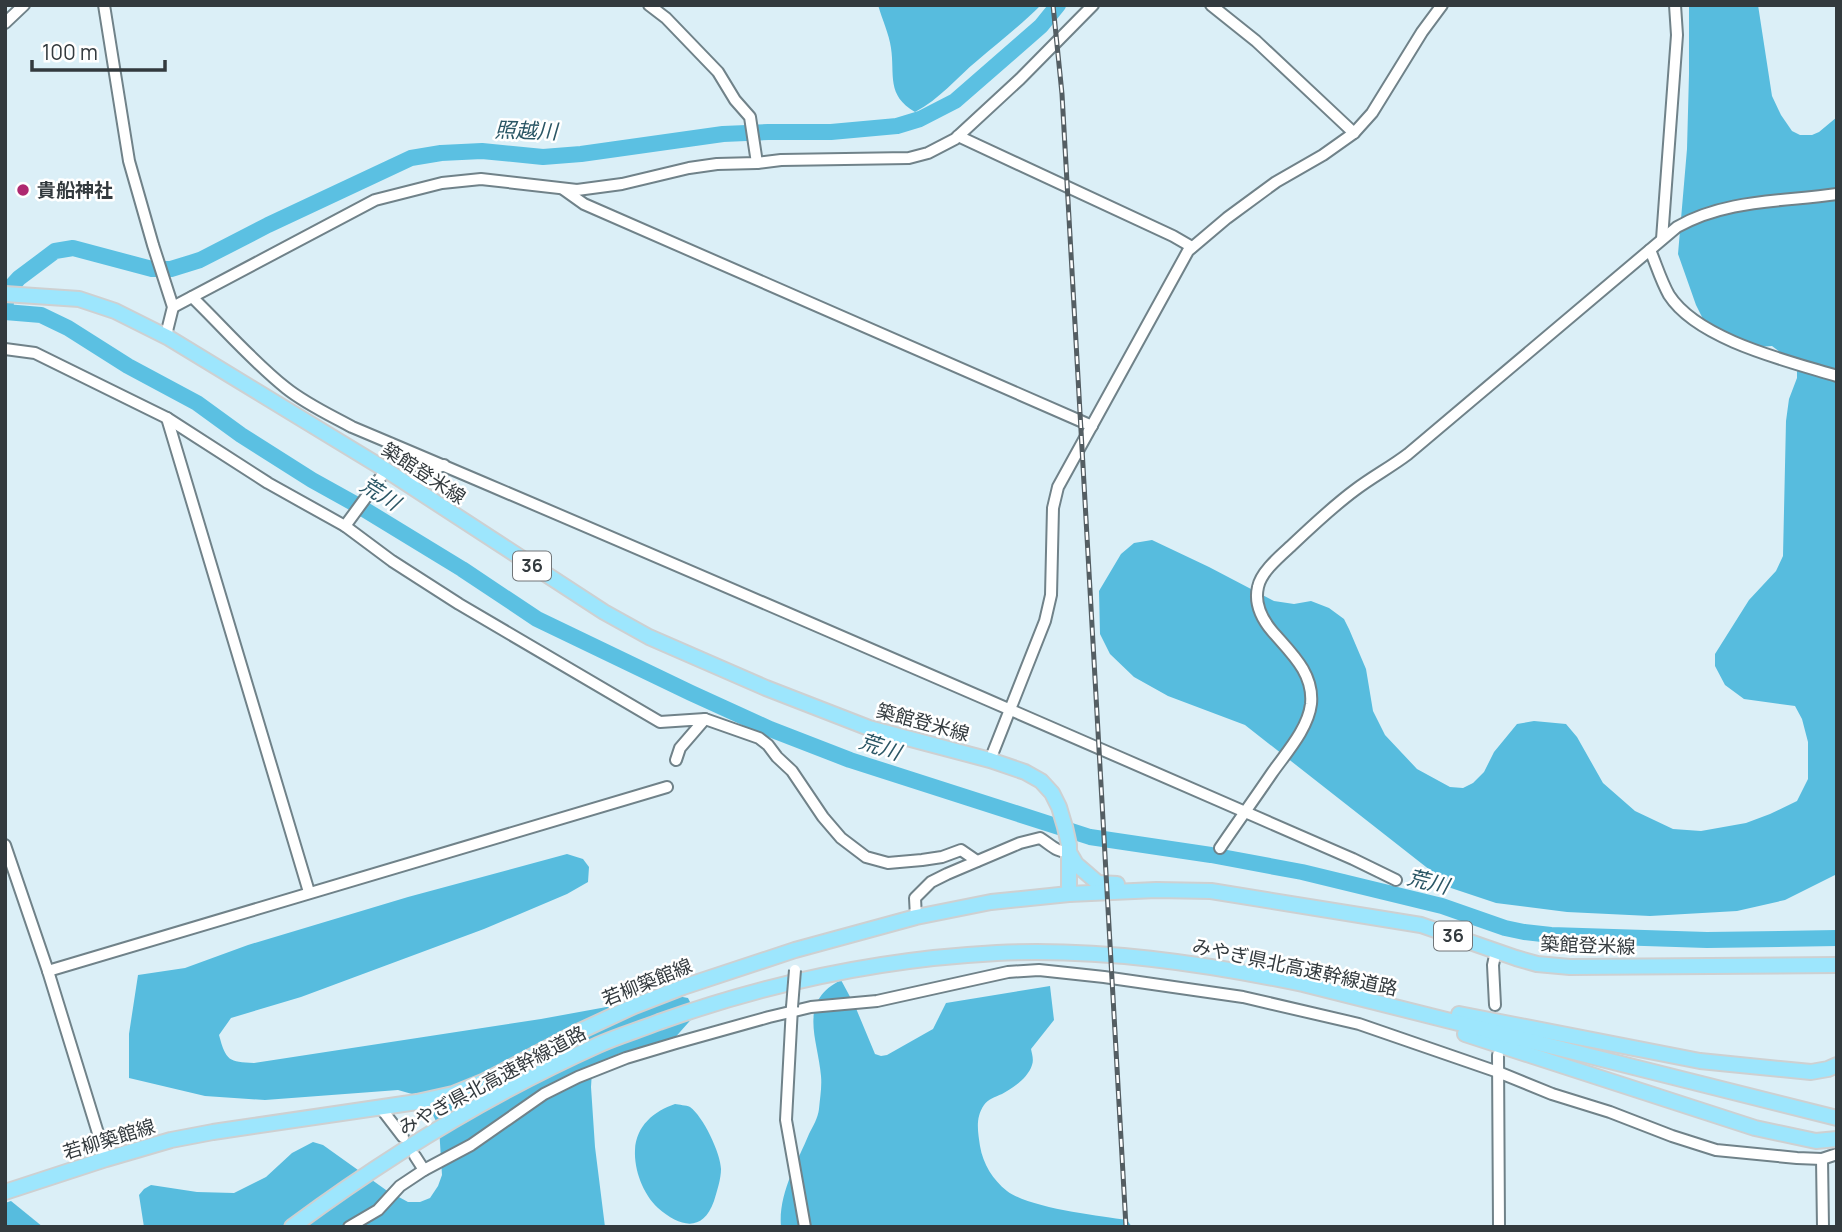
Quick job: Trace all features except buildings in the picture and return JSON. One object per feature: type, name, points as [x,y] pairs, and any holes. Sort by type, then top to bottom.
[{"type":"main road","name":"築館登米線","points":[[12,295],[79,299],[115,312],[169,338],[386,470],[555,582],[649,637],[766,688],[869,728],[990,760],[1025,772],[1041,781],[1052,793],[1066,827],[1069,894],[1156,890],[1211,891],[1421,925],[1537,964],[1570,967],[1837,965]]},
{"type":"main road","points":[[1069,849],[1076,864],[1098,883],[1156,890]]},
{"type":"main road","name":"若柳築館線","points":[[5,1192],[172,1140],[453,1094],[485,1081],[634,1006],[795,950],[916,917],[991,902],[1069,894]]},
{"type":"main road","name":"みやぎ県北高速幹線道路","points":[[292,1227],[382,1163],[454,1118],[524,1080],[601,1044],[747,993],[805,978],[896,962],[999,953],[1067,953],[1184,962],[1242,971],[1837,1118]]},
{"type":"main road","points":[[1303,984],[1700,1060],[1811,1072],[1837,1065]]},
{"type":"main road","points":[[1303,984],[1755,1128],[1816,1141],[1837,1139]]},
{"type":"street","points":[[5,23],[24,5]]},
{"type":"street","points":[[104,5],[130,160],[172,304],[167,331],[169,338]]},
{"type":"street","points":[[649,5],[666,18],[718,72],[735,100],[750,117],[757,163]]},
{"type":"street","points":[[172,304],[192,297],[375,200],[442,183],[481,179],[577,190],[716,164],[909,158],[940,148],[958,136],[1026,74],[1093,5]]},
{"type":"street","points":[[1211,5],[1256,41],[1354,134]]},
{"type":"street","points":[[990,760],[1045,621],[1051,595],[1053,508],[1058,487],[1188,251],[1276,182],[1354,134],[1371,113],[1441,5]]},
{"type":"street","points":[[1662,239],[1676,35],[1675,5]]},
{"type":"street","points":[[958,136],[1192,247]]},
{"type":"street","points":[[560,188],[584,204],[1092,426]]},
{"type":"street","points":[[1220,848],[1292,745],[1311,708],[1312,690],[1308,677],[1259,611],[1258,585],[1280,556],[1331,509],[1408,454],[1662,239],[1690,220],[1719,209],[1746,204],[1837,194]]},
{"type":"street","points":[[1650,250],[1669,295],[1711,331],[1742,345],[1837,376]]},
{"type":"street","points":[[192,297],[287,390],[352,427],[774,607],[1396,880]]},
{"type":"street","points":[[5,349],[35,353],[167,418],[268,483],[347,523],[392,561],[459,604],[660,722],[705,719],[759,738],[792,771],[823,817],[841,838],[866,857],[888,863],[942,857],[961,850],[977,861]]},
{"type":"street","points":[[167,418],[309,892]]},
{"type":"street","points":[[408,484],[423,473],[443,465]]},
{"type":"street","points":[[347,523],[386,470]]},
{"type":"street","points":[[676,760],[680,748],[705,719]]},
{"type":"street","points":[[48,971],[667,787]]},
{"type":"street","points":[[916,917],[915,898],[919,893],[931,882],[977,861],[1020,843],[1040,838],[1063,853],[1069,849]]},
{"type":"street","points":[[5,845],[48,971],[106,1159]]},
{"type":"street","points":[[795,950],[786,1120],[805,1227]]},
{"type":"street","points":[[1495,1005],[1493,965],[1496,951]]},
{"type":"street","points":[[349,1227],[378,1210],[400,1186],[471,1145],[544,1094],[626,1058],[792,1009],[877,1001],[1007,972],[1039,970],[1172,985],[1255,1000],[1359,1024],[1716,1150],[1822,1159],[1837,1154]]},
{"type":"street","points":[[1498,1055],[1499,1227]]},
{"type":"street","points":[[380,1107],[403,1137]]},
{"type":"street","points":[[415,1156],[424,1170]]},
{"type":"street","points":[[1822,1159],[1823,1227]]},
{"type":"shaded area","points":[[878,5],[1041,5],[940,95],[915,112],[900,99],[896,91],[890,43]]},
{"type":"shaded area","points":[[1689,5],[1758,5],[1772,96],[1792,131],[1800,135],[1812,135],[1837,117],[1837,874],[1785,900],[1737,911],[1650,916],[1567,912],[1496,903],[1448,887],[1245,725],[1168,696],[1134,677],[1110,654],[1100,634],[1099,591],[1121,554],[1134,543],[1152,540],[1274,601],[1294,604],[1311,601],[1329,608],[1344,619],[1349,629],[1366,669],[1373,711],[1385,735],[1417,769],[1450,787],[1463,788],[1473,783],[1484,772],[1494,752],[1517,724],[1534,721],[1566,724],[1577,737],[1603,783],[1635,811],[1673,829],[1701,831],[1746,823],[1797,801],[1808,779],[1808,742],[1802,719],[1795,706],[1744,699],[1725,685],[1715,666],[1715,654],[1749,600],[1776,571],[1783,556],[1786,421],[1797,370],[1793,362],[1772,346],[1744,348],[1704,321],[1678,254],[1687,149]]},
{"type":"shaded area","points":[[567,854],[583,859],[589,867],[588,882],[567,894],[484,929],[301,997],[231,1018],[219,1035],[230,1058],[234,1061],[254,1063],[541,1019],[672,995],[688,998],[696,1014],[672,1041],[634,1052],[620,1053],[599,1064],[592,1071],[595,1147],[605,1227],[144,1227],[139,1195],[151,1185],[197,1192],[234,1193],[266,1177],[292,1153],[313,1142],[323,1145],[386,1190],[408,1202],[420,1202],[430,1198],[442,1175],[439,1127],[430,1109],[419,1096],[398,1090],[265,1100],[205,1096],[129,1078],[129,1034],[138,975],[185,968],[248,945],[408,897]]},
{"type":"shaded area","points":[[841,980],[875,1054],[881,1056],[933,1029],[946,1003],[1050,986],[1054,1020],[1031,1049],[1033,1061],[1030,1070],[1020,1082],[988,1101],[981,1110],[978,1130],[984,1159],[997,1182],[1017,1197],[1064,1210],[1127,1220],[1132,1227],[781,1227],[785,1191],[819,1109],[821,1080],[814,1035],[815,1010],[827,989]]},
{"type":"shaded area","points":[[675,1104],[690,1107],[700,1118],[718,1154],[721,1169],[720,1181],[709,1211],[704,1218],[690,1224],[675,1220],[658,1208],[644,1189],[636,1166],[636,1141],[643,1127],[653,1115]]},
{"type":"shaded area","points":[[11,1201],[43,1227],[5,1227],[5,1203]]},
{"type":"waterway","name":"照越川","points":[[5,307],[9,289],[19,278],[55,251],[73,248],[152,269],[171,269],[200,260],[411,158],[482,151],[543,157],[723,134],[831,132],[897,126],[920,119],[955,101],[1041,26],[1058,5]]},
{"type":"waterway","name":"荒川","points":[[5,312],[41,315],[68,328],[128,366],[197,403],[241,435],[462,569],[537,619],[770,729],[850,760],[1090,837],[1302,872],[1442,906],[1524,932],[1707,940],[1837,938]]},
{"type":"railway","points":[[1053,5],[1062,94],[1126,1227]]},
{"type":"place","name":"貴船神社","points":[[23,190]]}]
